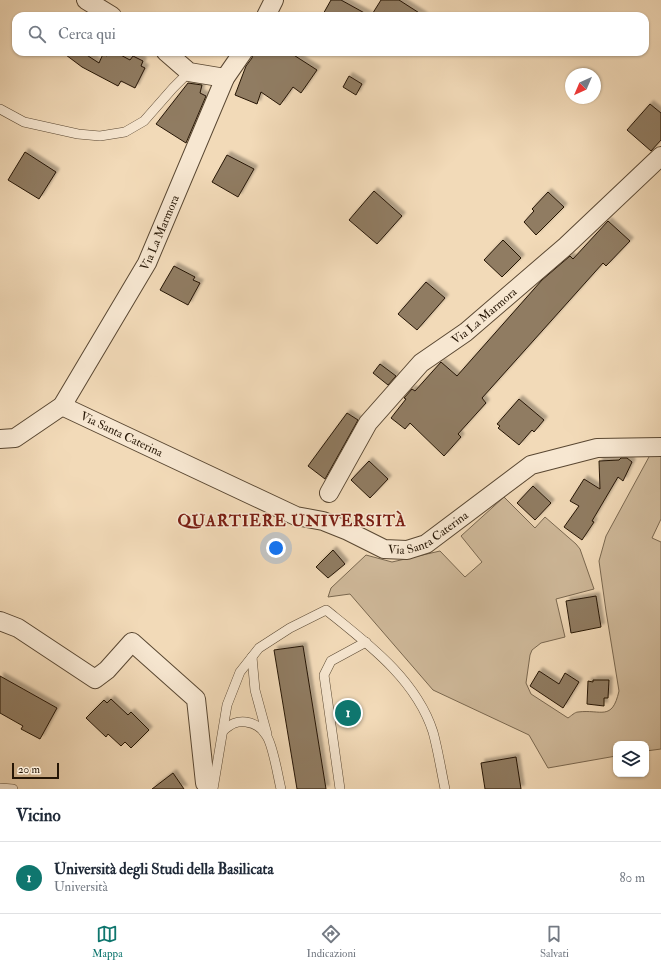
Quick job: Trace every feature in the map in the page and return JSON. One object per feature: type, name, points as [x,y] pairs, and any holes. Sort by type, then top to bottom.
[{"type":"street","points":[[86,0],[106,12]]},
{"type":"street","points":[[268,12],[274,0]]},
{"type":"street","points":[[171,56],[189,72],[225,78]]},
{"type":"street","name":"Via La Marmora","points":[[62,406],[147,263],[225,78],[240,56]]},
{"type":"street","name":"Via La Marmora","points":[[329,493],[368,423],[420,363],[466,332],[566,246],[661,156]]},
{"type":"street","points":[[0,439],[15,438],[62,406]]},
{"type":"street","name":"Via Santa Caterina","points":[[62,406],[296,516],[323,521],[348,531],[384,549],[407,550],[426,544],[531,465],[596,448],[661,447]]},
{"type":"street","points":[[0,621],[18,628],[95,679],[107,670],[132,642],[196,699],[209,786]]},
{"type":"lane","points":[[0,109],[24,122],[78,134],[100,136],[124,132],[144,121],[189,72]]},
{"type":"lane","points":[[209,786],[224,730],[227,705],[240,672],[259,648],[290,628],[326,610],[366,642],[404,680],[418,701],[433,732],[444,787]]},
{"type":"lane","points":[[340,789],[324,675],[332,661],[366,642]]},
{"type":"lane","points":[[252,657],[255,690],[281,789]]},
{"type":"lane","points":[[224,730],[231,724],[239,721],[250,722],[260,728],[267,736]]},
{"type":"lane","points":[[0,788],[13,789]]},
{"type":"shaded area","points":[[661,454],[661,519],[652,538],[661,542],[661,749],[649,751],[649,741],[613,741],[613,757],[548,768],[529,735],[433,690],[350,594],[328,597],[331,588],[366,555],[392,562],[440,551],[465,577],[482,562],[461,536],[504,497],[535,528],[545,517],[576,544],[580,549],[594,589],[556,599],[565,637],[541,643],[532,650],[526,683],[531,694],[568,718],[577,712],[604,712],[609,710],[613,707],[619,691],[599,561],[606,536],[650,455]]},
{"type":"building","points":[[331,0],[341,0],[363,12],[324,12]]},
{"type":"building","points":[[381,0],[399,0],[418,12],[374,12]]},
{"type":"building","points":[[67,56],[88,56],[99,63],[102,56],[122,56],[130,60],[133,56],[143,61],[141,66],[145,68],[135,88],[121,81],[118,86],[82,67]]},
{"type":"building","points":[[252,56],[295,56],[317,70],[301,93],[293,87],[280,105],[261,92],[257,104],[235,95],[246,66]]},
{"type":"building","points":[[349,76],[362,84],[356,95],[343,87]]},
{"type":"building","points":[[188,83],[202,85],[200,93],[206,96],[186,143],[156,124]]},
{"type":"building","points":[[650,104],[661,113],[661,140],[651,151],[627,130]]},
{"type":"building","points":[[25,152],[56,172],[39,199],[8,180]]},
{"type":"building","points":[[227,155],[254,169],[238,197],[212,182]]},
{"type":"building","points":[[374,191],[402,216],[377,244],[349,220]]},
{"type":"building","points":[[548,192],[564,207],[536,235],[524,222],[534,211],[532,209]]},
{"type":"building","points":[[608,221],[630,241],[606,266],[603,263],[482,398],[486,403],[458,434],[461,437],[444,456],[410,423],[405,429],[391,418],[406,399],[404,398],[412,389],[415,391],[441,362],[457,376],[542,280],[570,256],[573,259]]},
{"type":"building","points":[[503,240],[521,258],[502,277],[484,260]]},
{"type":"building","points":[[174,266],[195,277],[193,280],[200,283],[188,305],[160,290]]},
{"type":"building","points":[[426,282],[445,298],[417,330],[398,314]]},
{"type":"building","points":[[380,364],[396,376],[388,385],[373,373]]},
{"type":"building","points":[[519,399],[544,420],[534,432],[532,430],[519,445],[498,428],[500,426],[497,424]]},
{"type":"building","points":[[347,413],[358,420],[325,479],[308,466]]},
{"type":"building","points":[[621,458],[627,458],[632,462],[623,481],[618,477],[592,521],[594,522],[582,540],[564,527],[579,506],[570,501],[584,479],[600,489],[599,461],[619,460]]},
{"type":"building","points":[[369,461],[388,479],[370,498],[351,480]]},
{"type":"building","points":[[533,486],[551,503],[535,520],[517,503]]},
{"type":"building","points":[[333,550],[345,564],[328,578],[316,567]]},
{"type":"building","points":[[596,596],[601,627],[571,633],[566,601]]},
{"type":"building","points":[[303,646],[326,789],[297,789],[274,650]]},
{"type":"building","points":[[539,671],[559,684],[565,673],[579,682],[563,708],[530,686]]},
{"type":"building","points":[[0,676],[57,708],[40,739],[21,729],[23,726],[0,713]]},
{"type":"building","points":[[593,680],[609,680],[608,698],[604,698],[604,706],[587,704],[588,681],[593,682]]},
{"type":"building","points":[[111,699],[128,715],[131,712],[149,730],[131,748],[125,742],[121,746],[108,734],[106,737],[86,718],[104,700],[107,703]]},
{"type":"building","points":[[516,757],[521,789],[485,789],[481,763]]},
{"type":"building","points":[[173,773],[184,789],[152,789]]},
{"type":"place","name":"Università degli Studi della Basilicata","points":[[348,713]]},
{"type":"district","name":"QUARTIERE UNIVERSITÀ","points":[[292,520]]}]
